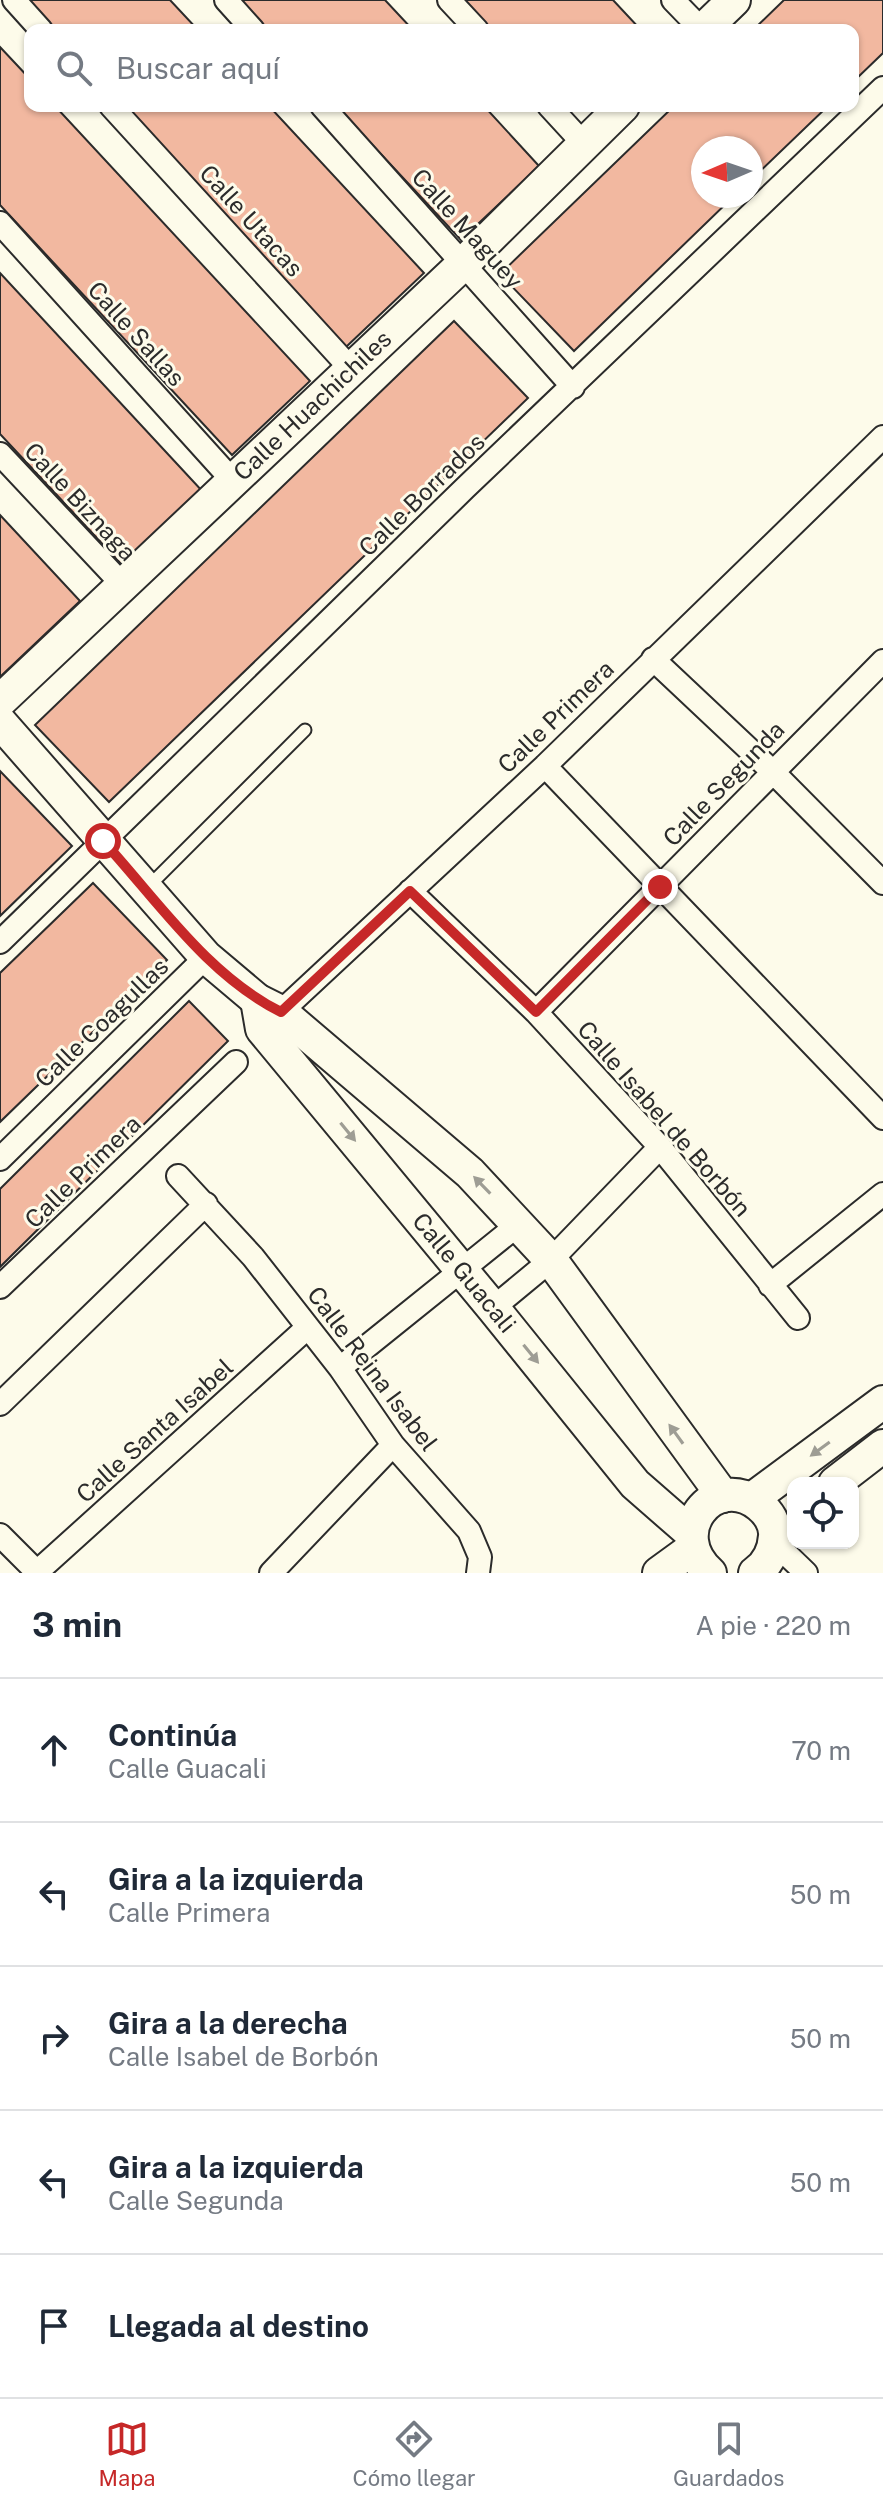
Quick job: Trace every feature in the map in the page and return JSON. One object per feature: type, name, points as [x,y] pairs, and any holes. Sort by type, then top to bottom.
[{"type":"street","points":[[14,0],[36,24]]},
{"type":"street","points":[[226,0],[248,24]]},
{"type":"street","points":[[449,0],[471,24]]},
{"type":"street","points":[[673,0],[697,24]]},
{"type":"street","points":[[709,24],[734,0]]},
{"type":"street","name":"Calle Borrados","points":[[859,111],[883,88]]},
{"type":"street","name":"Calle Utacas","points":[[116,112],[352,370]]},
{"type":"street","name":"Calle Maguey","points":[[327,112],[573,387]]},
{"type":"street","points":[[555,112],[583,143]]},
{"type":"street","name":"Calle Huachichiles","points":[[0,701],[464,263],[617,112]]},
{"type":"street","name":"Calle Borrados","points":[[0,942],[454,499],[858,112]]},
{"type":"street","name":"Calle Sallas","points":[[0,223],[233,481]]},
{"type":"street","name":"Calle Primera","points":[[267,1014],[410,891],[545,766],[883,437]]},
{"type":"street","name":"Calle Biznaga","points":[[0,454],[123,585]]},
{"type":"street","points":[[653,659],[772,771],[883,883]]},
{"type":"street","name":"Calle Segunda","points":[[536,1012],[883,661]]},
{"type":"street","name":"Calle Guacali","points":[[0,722],[206,957],[267,1014],[340,1065],[470,1173],[551,1260],[737,1498],[765,1510],[781,1529]]},
{"type":"street","points":[[545,766],[883,1118]]},
{"type":"street","name":"Calle Isabel de Borbón","points":[[410,891],[536,1012],[660,1147],[798,1318]]},
{"type":"street","name":"Calle Coagullas","points":[[0,1159],[206,957]]},
{"type":"street","name":"Calle Guacali","points":[[267,1014],[313,1089],[635,1484],[697,1551]]},
{"type":"street","name":"Calle Primera","points":[[0,1287],[236,1062]]},
{"type":"street","points":[[313,1089],[340,1065]]},
{"type":"street","points":[[493,1308],[551,1260],[660,1147]]},
{"type":"street","name":"Calle Reina Isabel","points":[[178,1176],[261,1266],[340,1368],[393,1445],[469,1531],[480,1557],[478,1573]]},
{"type":"street","points":[[770,1285],[883,1194]]},
{"type":"street","points":[[0,1404],[206,1204]]},
{"type":"street","points":[[340,1368],[519,1224]]},
{"type":"street","name":"Calle Santa Isabel","points":[[0,1535],[38,1573],[307,1328]]},
{"type":"street","points":[[659,1573],[697,1551],[696,1515],[707,1503],[737,1498],[883,1402]]},
{"type":"street","points":[[271,1573],[393,1445]]},
{"type":"street","points":[[843,1477],[883,1446]]},
{"type":"street","points":[[755,1573],[770,1559],[781,1529]]},
{"type":"street","points":[[781,1529],[806,1573]]},
{"type":"lane","points":[[147,889],[305,730]]},
{"type":"building","points":[[23,0],[170,0],[192,24],[45,24]]},
{"type":"building","points":[[238,0],[385,0],[407,24],[260,24]]},
{"type":"building","points":[[460,0],[613,0],[635,24],[482,24]]},
{"type":"building","points":[[784,0],[883,0],[883,53],[859,76],[859,24],[759,24]]},
{"type":"building","points":[[0,47],[24,73],[24,112],[61,112],[310,381],[232,455],[0,205]]},
{"type":"building","points":[[127,112],[275,112],[424,273],[346,347]]},
{"type":"building","points":[[342,112],[490,112],[539,166],[461,240]]},
{"type":"building","points":[[668,112],[822,112],[763,168],[763,136],[691,136],[691,208],[722,208],[574,351],[500,274]]},
{"type":"building","points":[[0,273],[204,493],[125,568],[0,434]]},
{"type":"building","points":[[454,321],[528,398],[109,802],[35,725]]},
{"type":"building","points":[[0,515],[80,601],[1,676],[0,676]]},
{"type":"building","points":[[0,771],[72,846],[0,916]]},
{"type":"building","points":[[93,883],[167,960],[0,1122],[0,973]]},
{"type":"building","points":[[189,1001],[228,1041],[0,1267],[0,1189]]},
{"type":"route","points":[[103,841],[206,957],[257,1000],[281,1012],[410,891],[536,1012],[660,887]]}]
